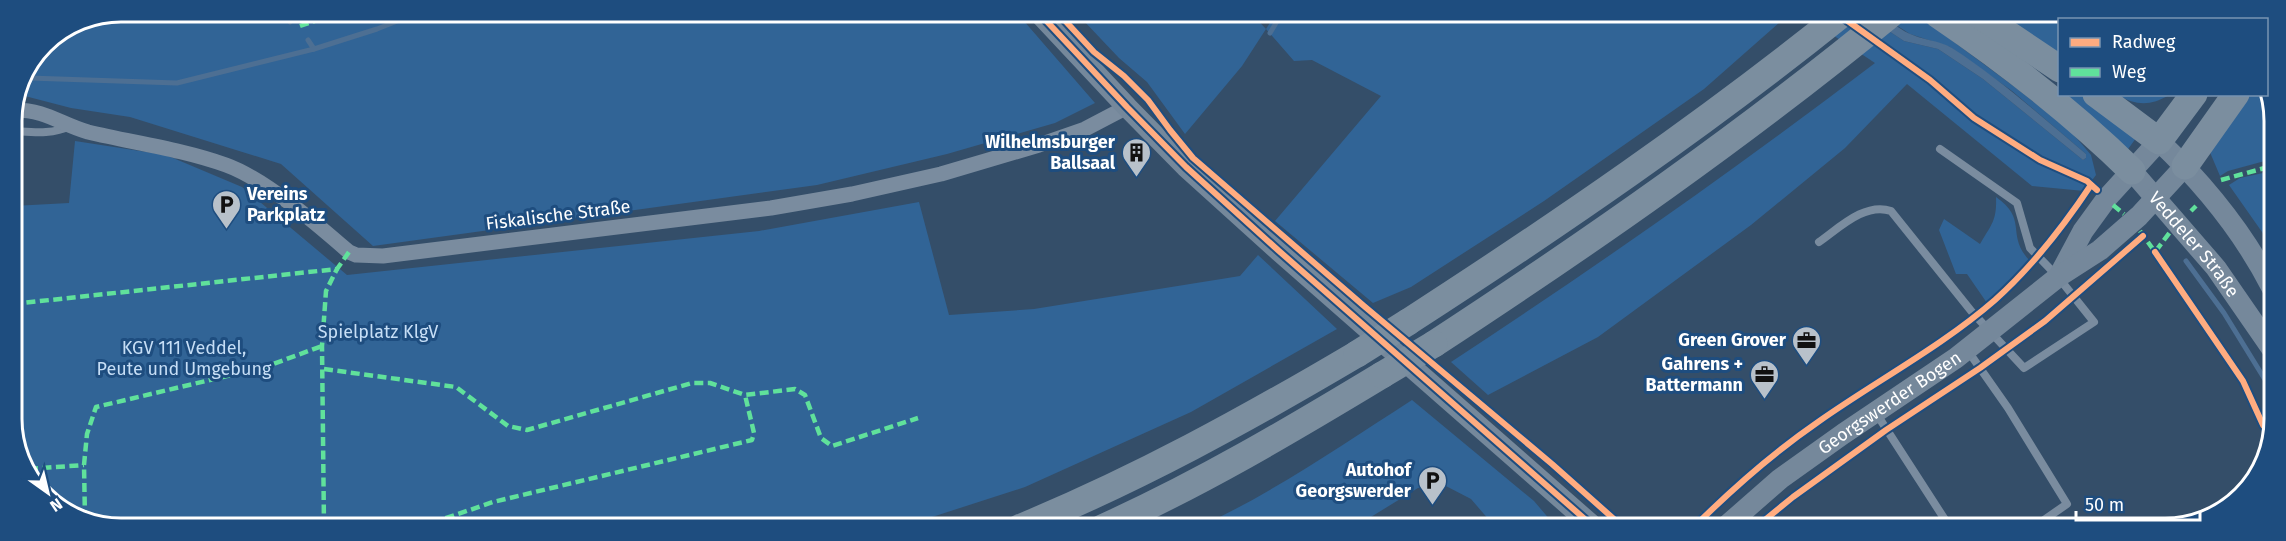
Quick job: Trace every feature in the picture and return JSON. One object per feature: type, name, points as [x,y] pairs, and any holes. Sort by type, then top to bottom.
[{"type":"highway","points":[[1043,518],[1174,457],[1262,410],[1408,322],[1623,178],[1736,97],[1832,22]]},
{"type":"highway","points":[[1123,518],[1211,476],[1434,344],[1563,260],[1730,141],[1881,22]]},
{"type":"highway","points":[[1949,22],[2062,106],[2132,171]]},
{"type":"highway","points":[[1990,22],[2058,68]]},
{"type":"highway","points":[[2099,96],[2159,141],[2193,96]]},
{"type":"highway","points":[[2185,166],[2235,96]]},
{"type":"street","points":[[1047,22],[1186,167],[1584,518]]},
{"type":"street","name":"Fiskalische Straße","points":[[24,110],[48,114],[71,126],[87,131],[173,149],[228,166],[280,196],[349,252],[356,255],[382,256],[771,208],[852,194],[941,174],[1039,146],[1085,129],[1127,107]]},
{"type":"street","name":"Georgswerder Bogen","points":[[2058,277],[2083,231],[2107,198],[2159,141]]},
{"type":"street","name":"Veddeler Straße","points":[[2159,141],[2185,166],[2243,236],[2264,274]]},
{"type":"street","name":"Georgswerder Bogen","points":[[1735,518],[1780,479],[1966,350],[2058,277],[2100,250],[2156,198],[2185,166]]},
{"type":"street","name":"Veddeler Straße","points":[[2132,171],[2216,268],[2264,338]]},
{"type":"lane","points":[[23,131],[60,131],[71,126]]},
{"type":"lane","points":[[1819,242],[1865,212],[1876,208],[1891,211],[1991,332],[2024,368],[2094,322],[2027,243],[2017,203],[1940,149]]},
{"type":"lane","points":[[1966,350],[2008,408],[2067,504],[2047,518]]},
{"type":"lane","points":[[1875,412],[1944,518]]},
{"type":"green space","points":[[122,22],[1025,22],[1095,103],[1055,123],[947,154],[817,185],[373,246],[281,164],[130,117],[71,108],[26,96],[43,61],[56,47],[84,30],[102,24]]},
{"type":"green space","points":[[1085,22],[1259,22],[1266,29],[1242,66],[1185,134],[1147,82],[1119,58]]},
{"type":"green space","points":[[1270,22],[1780,22],[1704,89],[1544,201],[1411,287],[1373,303],[1275,221],[1381,96],[1312,60],[1294,61],[1266,29]]},
{"type":"green space","points":[[1813,22],[1875,22],[1904,41],[1938,49],[1983,79],[2083,160],[2086,158],[2086,154],[2012,91],[1950,47],[1910,34],[1891,22],[1927,22],[2068,129],[2091,155],[2096,175],[2084,191],[2032,186],[1907,84],[1845,148],[1751,225],[1598,337],[1488,395],[1451,362],[1666,216],[1875,63]]},
{"type":"green space","points":[[2009,22],[2058,22],[2058,56]]},
{"type":"green space","points":[[2064,96],[2082,96],[2118,120],[2136,138],[2126,152]]},
{"type":"green space","points":[[2120,96],[2167,96],[2150,103],[2131,101]]},
{"type":"green space","points":[[2242,96],[2260,96],[2264,122],[2264,161],[2228,171],[2220,176],[2209,150]]},
{"type":"green space","name":"KGV 111 Veddel, Peute und Umgebung","points":[[75,141],[166,155],[242,187],[347,275],[759,231],[919,202],[949,315],[1034,309],[1240,276],[1258,255],[1337,329],[1191,412],[1025,487],[929,518],[102,517],[78,508],[61,498],[43,480],[30,457],[24,439],[22,419],[23,205],[69,203]]},
{"type":"green space","points":[[2264,173],[2264,236],[2229,185],[2240,178]]},
{"type":"green space","points":[[1996,197],[2012,213],[2019,243],[2030,261],[1987,303],[1967,274],[1956,274],[1939,230],[1944,219],[1980,244],[1994,217]]},
{"type":"green space","points":[[1412,400],[1534,501],[1548,518],[1487,518],[1471,499],[1442,484],[1418,488],[1369,518],[1217,518],[1253,500]]},
{"type":"shaded area","points":[[1875,22],[1890,22],[1908,33],[1952,48],[2020,99],[2086,154],[2086,158],[2083,160],[1983,79],[1938,49],[1904,41]]},
{"type":"waterway","points":[[33,78],[177,83],[314,49],[395,22]]},
{"type":"waterway","points":[[1270,33],[1277,22]]},
{"type":"waterway","points":[[308,40],[314,49]]},
{"type":"waterway","points":[[2186,261],[2224,313],[2264,378]]},
{"type":"marked path","points":[[300,26],[311,22]]},
{"type":"marked path","points":[[2221,180],[2264,168]]},
{"type":"marked path","points":[[2113,205],[2124,214]]},
{"type":"marked path","points":[[2191,211],[2196,206]]},
{"type":"marked path","points":[[2140,231],[2155,252],[2170,232]]},
{"type":"marked path","points":[[22,303],[337,269],[349,252]]},
{"type":"marked path","points":[[324,518],[322,346],[326,291],[337,269]]},
{"type":"marked path","points":[[85,511],[84,465],[87,434],[96,407],[265,367],[322,346]]},
{"type":"marked path","points":[[324,369],[456,387],[508,426],[527,430],[692,383],[710,383],[745,395],[795,389],[805,395],[821,438],[832,446],[918,418]]},
{"type":"marked path","points":[[446,518],[493,502],[752,440],[754,433],[745,395]]},
{"type":"marked path","points":[[36,469],[84,465]]},
{"type":"cycle path","points":[[1047,22],[1186,167],[1584,518]]},
{"type":"cycle path","points":[[1066,22],[1094,52],[1124,76],[1148,100],[1193,158],[1613,518]]},
{"type":"cycle path","points":[[1849,22],[1930,80],[1974,118],[2040,160],[2087,181],[2097,190]]},
{"type":"cycle path","points":[[1703,518],[1737,486],[1801,434],[1953,333],[1995,300],[2047,246],[2091,185]]},
{"type":"cycle path","points":[[1767,518],[1886,430],[1980,368],[2045,321],[2143,236]]},
{"type":"cycle path","points":[[2155,252],[2243,381],[2263,425]]},
{"type":"place","name":"Wilhelmsburger Ballsaal","points":[[1136,178]]},
{"type":"place","name":"Vereins Parkplatz","points":[[226,230]]},
{"type":"place","name":"Green Grover","points":[[1807,366]]},
{"type":"place","name":"Gahrens + Battermann","points":[[1764,400]]},
{"type":"place","name":"Autohof Georgswerder","points":[[1432,506]]},
{"type":"park label","name":"Spielplatz KlgV","points":[[378,332]]}]
